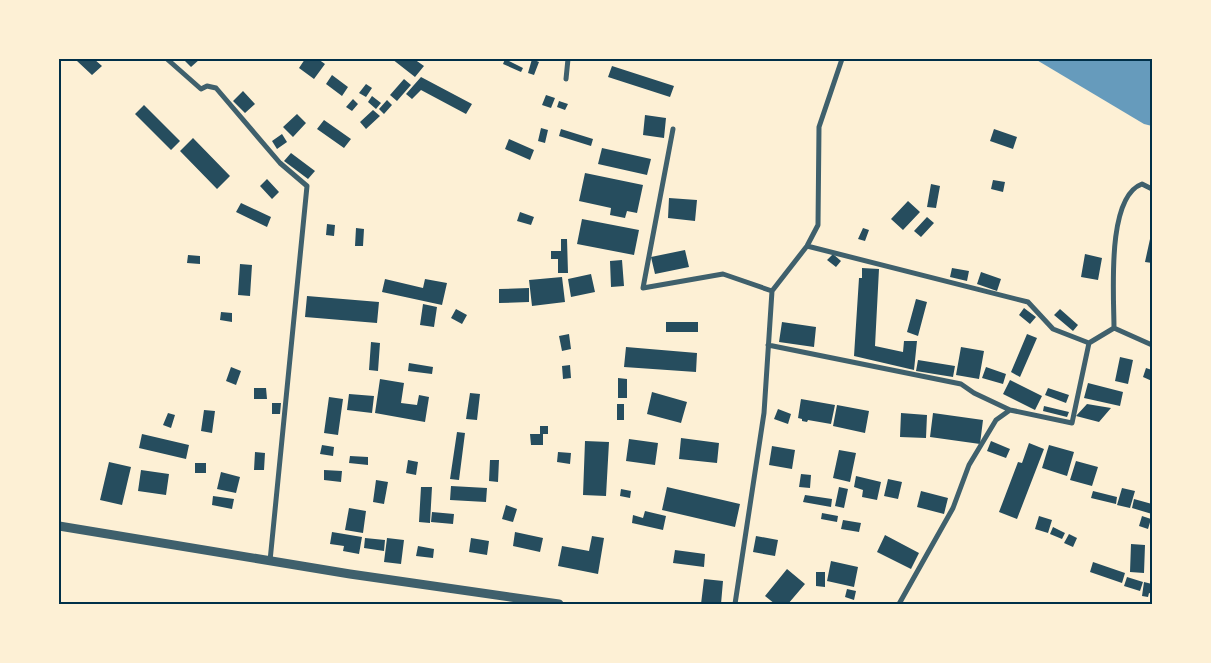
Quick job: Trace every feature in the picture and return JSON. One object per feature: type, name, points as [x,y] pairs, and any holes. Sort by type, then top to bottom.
[{"type":"street","points":[[167,59],[201,90],[208,86],[216,88],[280,162],[307,186],[270,561]]},
{"type":"street","points":[[566,79],[568,59]]},
{"type":"street","points":[[735,604],[764,413],[772,291],[807,246],[818,225],[819,127],[842,59]]},
{"type":"street","points":[[673,129],[643,288],[723,274],[772,291]]},
{"type":"street","points":[[1114,328],[1114,252],[1118,216],[1134,187],[1142,184],[1152,189]]},
{"type":"street","points":[[807,246],[1028,302],[1053,329],[1089,343]]},
{"type":"street","points":[[768,345],[961,384],[974,393],[1010,410],[1072,423],[1089,343],[1114,328]]},
{"type":"street","points":[[1114,328],[1152,345]]},
{"type":"street","points":[[899,604],[953,508],[969,465],[996,420],[1010,410]]},
{"type":"street","points":[[59,526],[270,561],[560,604]]},
{"type":"water","points":[[1035,59],[1152,59],[1152,126],[1144,124]]},
{"type":"building","points":[[79,59],[94,59],[102,66],[92,75],[77,61]]},
{"type":"building","points":[[183,59],[200,59],[191,67]]},
{"type":"building","points":[[305,59],[318,59],[325,64],[314,79],[299,68]]},
{"type":"building","points":[[392,59],[414,59],[424,66],[415,77]]},
{"type":"building","points":[[505,59],[523,68],[521,72],[503,64]]},
{"type":"building","points":[[532,59],[539,62],[534,75],[528,73]]},
{"type":"building","points":[[612,66],[674,86],[670,97],[608,77]]},
{"type":"building","points":[[332,75],[348,87],[342,96],[326,84]]},
{"type":"building","points":[[421,77],[472,104],[466,114],[421,90],[412,99],[406,94]]},
{"type":"building","points":[[404,79],[411,85],[397,101],[390,95]]},
{"type":"building","points":[[366,84],[372,88],[366,97],[359,93]]},
{"type":"building","points":[[243,91],[255,104],[245,113],[233,101]]},
{"type":"building","points":[[546,95],[555,98],[551,108],[542,105]]},
{"type":"building","points":[[372,96],[381,103],[376,109],[368,102]]},
{"type":"building","points":[[353,99],[358,104],[352,111],[346,107]]},
{"type":"building","points":[[387,100],[392,105],[384,114],[379,109]]},
{"type":"building","points":[[559,101],[568,104],[565,110],[557,107]]},
{"type":"building","points":[[144,105],[180,141],[171,150],[135,114]]},
{"type":"building","points":[[373,110],[380,116],[366,129],[360,122]]},
{"type":"building","points":[[297,114],[306,123],[293,137],[283,127]]},
{"type":"building","points":[[645,115],[666,118],[664,138],[643,135]]},
{"type":"building","points":[[324,120],[351,139],[344,148],[317,129]]},
{"type":"building","points":[[541,128],[548,130],[545,143],[538,141]]},
{"type":"building","points":[[561,129],[593,139],[591,146],[559,136]]},
{"type":"building","points":[[994,129],[1017,137],[1013,149],[990,141]]},
{"type":"building","points":[[282,134],[287,142],[277,149],[272,141]]},
{"type":"building","points":[[193,138],[230,176],[217,189],[180,151]]},
{"type":"building","points":[[509,139],[534,150],[530,160],[505,149]]},
{"type":"building","points":[[602,148],[651,159],[647,175],[598,164]]},
{"type":"building","points":[[291,153],[315,171],[308,179],[284,161]]},
{"type":"building","points":[[585,173],[643,185],[637,213],[627,211],[625,218],[610,215],[611,208],[579,201]]},
{"type":"building","points":[[267,179],[279,192],[272,199],[260,186]]},
{"type":"building","points":[[993,180],[1005,182],[1003,192],[991,189]]},
{"type":"building","points":[[931,184],[940,186],[936,208],[927,207]]},
{"type":"building","points":[[669,198],[697,200],[695,221],[668,218]]},
{"type":"building","points":[[908,201],[920,212],[903,230],[891,219]]},
{"type":"building","points":[[241,203],[271,217],[267,227],[236,212]]},
{"type":"building","points":[[520,212],[534,217],[531,225],[517,221]]},
{"type":"building","points":[[927,217],[934,223],[921,237],[914,231]]},
{"type":"building","points":[[582,219],[639,230],[634,255],[577,244]]},
{"type":"building","points":[[327,224],[335,225],[334,236],[326,235]]},
{"type":"building","points":[[356,228],[364,229],[363,246],[355,246]]},
{"type":"building","points":[[863,228],[869,230],[865,241],[858,239]]},
{"type":"building","points":[[561,239],[567,239],[568,273],[558,273],[558,259],[551,259],[551,251],[561,251]]},
{"type":"building","points":[[1150,239],[1152,240],[1152,263],[1145,262]]},
{"type":"building","points":[[685,250],[689,267],[655,274],[651,257]]},
{"type":"building","points":[[833,254],[841,261],[836,267],[827,260]]},
{"type":"building","points":[[1085,254],[1102,258],[1098,280],[1081,277]]},
{"type":"building","points":[[188,255],[200,256],[200,264],[187,263]]},
{"type":"building","points":[[622,260],[624,286],[611,287],[610,261]]},
{"type":"building","points":[[240,264],[252,265],[250,296],[238,295]]},
{"type":"building","points":[[862,268],[879,269],[875,346],[903,352],[904,341],[917,341],[914,370],[854,356],[859,278],[862,278]]},
{"type":"building","points":[[952,268],[969,271],[967,281],[950,277]]},
{"type":"building","points":[[981,272],[1001,279],[997,291],[977,284]]},
{"type":"building","points":[[591,274],[595,292],[571,297],[568,279]]},
{"type":"building","points":[[562,277],[565,302],[532,306],[529,280]]},
{"type":"building","points":[[385,279],[423,288],[425,279],[447,283],[442,305],[382,292]]},
{"type":"building","points":[[529,288],[529,302],[499,303],[499,289]]},
{"type":"building","points":[[307,296],[379,302],[377,323],[305,317]]},
{"type":"building","points":[[916,299],[927,302],[918,336],[907,332]]},
{"type":"building","points":[[423,304],[437,307],[434,327],[420,325]]},
{"type":"building","points":[[1024,308],[1036,317],[1030,324],[1019,315]]},
{"type":"building","points":[[456,309],[467,315],[462,324],[451,318]]},
{"type":"building","points":[[1060,309],[1078,325],[1073,331],[1054,315]]},
{"type":"building","points":[[221,312],[232,313],[232,322],[220,320]]},
{"type":"building","points":[[666,322],[698,322],[698,332],[666,332]]},
{"type":"building","points":[[782,322],[816,327],[814,347],[779,342]]},
{"type":"building","points":[[569,334],[571,349],[562,351],[559,336]]},
{"type":"building","points":[[1027,334],[1037,338],[1020,377],[1011,372]]},
{"type":"building","points":[[371,342],[380,343],[378,371],[369,370]]},
{"type":"building","points":[[626,347],[697,353],[696,372],[624,367]]},
{"type":"building","points":[[961,347],[984,351],[979,379],[956,375]]},
{"type":"building","points":[[1120,357],[1133,360],[1128,384],[1115,381]]},
{"type":"building","points":[[918,360],[955,366],[953,377],[916,371]]},
{"type":"building","points":[[409,363],[433,367],[432,374],[408,371]]},
{"type":"building","points":[[570,365],[571,378],[563,379],[562,366]]},
{"type":"building","points":[[231,367],[241,371],[236,385],[226,381]]},
{"type":"building","points":[[986,367],[1006,374],[1003,384],[982,378]]},
{"type":"building","points":[[1146,368],[1152,370],[1152,381],[1143,377]]},
{"type":"building","points":[[618,378],[627,379],[627,398],[618,398]]},
{"type":"building","points":[[380,379],[404,383],[401,403],[417,405],[419,395],[429,397],[425,422],[375,413]]},
{"type":"building","points":[[1010,380],[1042,396],[1035,410],[1003,394]]},
{"type":"building","points":[[1088,383],[1123,392],[1120,406],[1084,398]]},
{"type":"building","points":[[254,388],[266,388],[267,399],[254,399]]},
{"type":"building","points":[[1048,388],[1069,395],[1066,403],[1045,395]]},
{"type":"building","points":[[652,392],[687,402],[681,423],[647,414]]},
{"type":"building","points":[[470,393],[480,394],[477,420],[466,419]]},
{"type":"building","points":[[349,394],[374,396],[372,413],[347,410]]},
{"type":"building","points":[[329,397],[343,399],[338,435],[324,433]]},
{"type":"building","points":[[801,399],[835,405],[831,424],[808,420],[807,422],[798,418]]},
{"type":"building","points":[[272,403],[281,403],[280,414],[272,414]]},
{"type":"building","points":[[617,404],[624,404],[624,420],[617,420]]},
{"type":"building","points":[[1087,404],[1111,408],[1099,422],[1076,416]]},
{"type":"building","points":[[837,405],[869,411],[865,433],[833,426]]},
{"type":"building","points":[[1044,406],[1069,412],[1067,417],[1043,411]]},
{"type":"building","points":[[778,409],[791,414],[788,424],[774,419]]},
{"type":"building","points":[[204,410],[215,411],[212,433],[201,431]]},
{"type":"building","points":[[168,413],[175,415],[171,428],[163,425]]},
{"type":"building","points":[[901,413],[927,415],[926,438],[900,437]]},
{"type":"building","points":[[933,413],[983,420],[980,444],[930,437]]},
{"type":"building","points":[[540,426],[548,426],[548,434],[543,434],[543,445],[531,445],[530,434],[540,434]]},
{"type":"building","points":[[457,432],[465,433],[459,480],[450,479]]},
{"type":"building","points":[[142,434],[189,445],[186,459],[139,448]]},
{"type":"building","points":[[681,438],[719,443],[717,463],[679,459]]},
{"type":"building","points":[[629,439],[658,443],[655,465],[626,461]]},
{"type":"building","points":[[585,441],[609,442],[606,496],[583,495]]},
{"type":"building","points":[[991,441],[1010,449],[1006,458],[987,451]]},
{"type":"building","points":[[1029,443],[1044,449],[1017,519],[999,512],[1018,462],[1022,463]]},
{"type":"building","points":[[322,445],[334,447],[333,456],[320,454]]},
{"type":"building","points":[[1049,445],[1074,452],[1067,476],[1042,468]]},
{"type":"building","points":[[772,446],[795,450],[792,469],[769,465]]},
{"type":"building","points":[[839,450],[856,453],[850,482],[833,478]]},
{"type":"building","points":[[255,452],[265,453],[264,470],[254,470]]},
{"type":"building","points":[[558,452],[571,453],[570,464],[557,462]]},
{"type":"building","points":[[350,456],[368,457],[368,465],[349,463]]},
{"type":"building","points":[[408,460],[418,462],[416,475],[406,473]]},
{"type":"building","points":[[490,460],[499,460],[498,482],[489,481]]},
{"type":"building","points":[[1076,461],[1098,467],[1092,486],[1070,480]]},
{"type":"building","points":[[109,462],[131,467],[122,505],[100,500]]},
{"type":"building","points":[[195,463],[206,463],[206,473],[195,473]]},
{"type":"building","points":[[141,470],[169,474],[166,495],[138,491]]},
{"type":"building","points":[[324,470],[342,471],[341,482],[324,480]]},
{"type":"building","points":[[221,472],[240,477],[236,493],[217,489]]},
{"type":"building","points":[[801,474],[811,475],[810,488],[799,487]]},
{"type":"building","points":[[856,476],[881,482],[877,500],[862,497],[863,490],[854,487]]},
{"type":"building","points":[[888,479],[902,482],[898,499],[884,496]]},
{"type":"building","points":[[376,480],[388,482],[384,504],[373,502]]},
{"type":"building","points":[[451,486],[487,488],[486,502],[450,500]]},
{"type":"building","points":[[421,487],[432,487],[430,523],[419,522]]},
{"type":"building","points":[[667,487],[740,504],[735,527],[662,510]]},
{"type":"building","points":[[839,487],[848,489],[844,508],[835,506]]},
{"type":"building","points":[[1122,488],[1135,491],[1130,508],[1117,505]]},
{"type":"building","points":[[621,489],[631,491],[630,498],[620,496]]},
{"type":"building","points":[[921,491],[948,498],[944,514],[917,507]]},
{"type":"building","points":[[1093,491],[1117,497],[1116,504],[1091,498]]},
{"type":"building","points":[[805,495],[832,499],[831,507],[803,502]]},
{"type":"building","points":[[213,496],[234,499],[232,509],[212,505]]},
{"type":"building","points":[[1134,499],[1152,504],[1152,514],[1132,508]]},
{"type":"building","points":[[506,505],[517,509],[513,522],[502,519]]},
{"type":"building","points":[[349,508],[366,511],[363,533],[345,530]]},
{"type":"building","points":[[645,511],[666,516],[663,530],[632,523],[633,515],[643,518]]},
{"type":"building","points":[[432,512],[454,514],[453,524],[431,522]]},
{"type":"building","points":[[822,513],[838,516],[837,522],[821,519]]},
{"type":"building","points":[[1039,516],[1052,520],[1048,533],[1035,529]]},
{"type":"building","points":[[1142,516],[1151,519],[1148,529],[1139,526]]},
{"type":"building","points":[[843,520],[861,523],[859,532],[841,529]]},
{"type":"building","points":[[1053,527],[1065,533],[1062,539],[1050,534]]},
{"type":"building","points":[[332,532],[362,537],[359,554],[343,551],[344,546],[330,544]]},
{"type":"building","points":[[515,532],[543,538],[540,552],[513,546]]},
{"type":"building","points":[[1069,534],[1077,538],[1073,547],[1064,543]]},
{"type":"building","points":[[885,535],[919,553],[911,569],[877,552]]},
{"type":"building","points":[[592,536],[604,538],[598,574],[558,566],[562,546],[589,551]]},
{"type":"building","points":[[756,536],[778,540],[775,556],[753,552]]},
{"type":"building","points":[[365,538],[385,540],[384,551],[364,548]]},
{"type":"building","points":[[387,538],[404,540],[401,564],[384,562]]},
{"type":"building","points":[[471,538],[489,541],[487,555],[469,552]]},
{"type":"building","points":[[1131,544],[1145,545],[1144,573],[1130,572]]},
{"type":"building","points":[[418,546],[434,549],[433,558],[416,556]]},
{"type":"building","points":[[675,550],[705,554],[704,567],[673,563]]},
{"type":"building","points":[[831,561],[858,567],[854,587],[827,581]]},
{"type":"building","points":[[1093,562],[1125,573],[1122,583],[1090,572]]},
{"type":"building","points":[[787,569],[805,584],[788,604],[775,604],[765,596]]},
{"type":"building","points":[[816,572],[825,572],[825,587],[816,586]]},
{"type":"building","points":[[1127,577],[1143,582],[1140,591],[1124,586]]},
{"type":"building","points":[[704,579],[723,581],[721,604],[701,604]]},
{"type":"building","points":[[1144,582],[1152,584],[1152,594],[1149,593],[1148,597],[1142,596]]},
{"type":"building","points":[[847,589],[856,591],[854,600],[845,597]]}]
